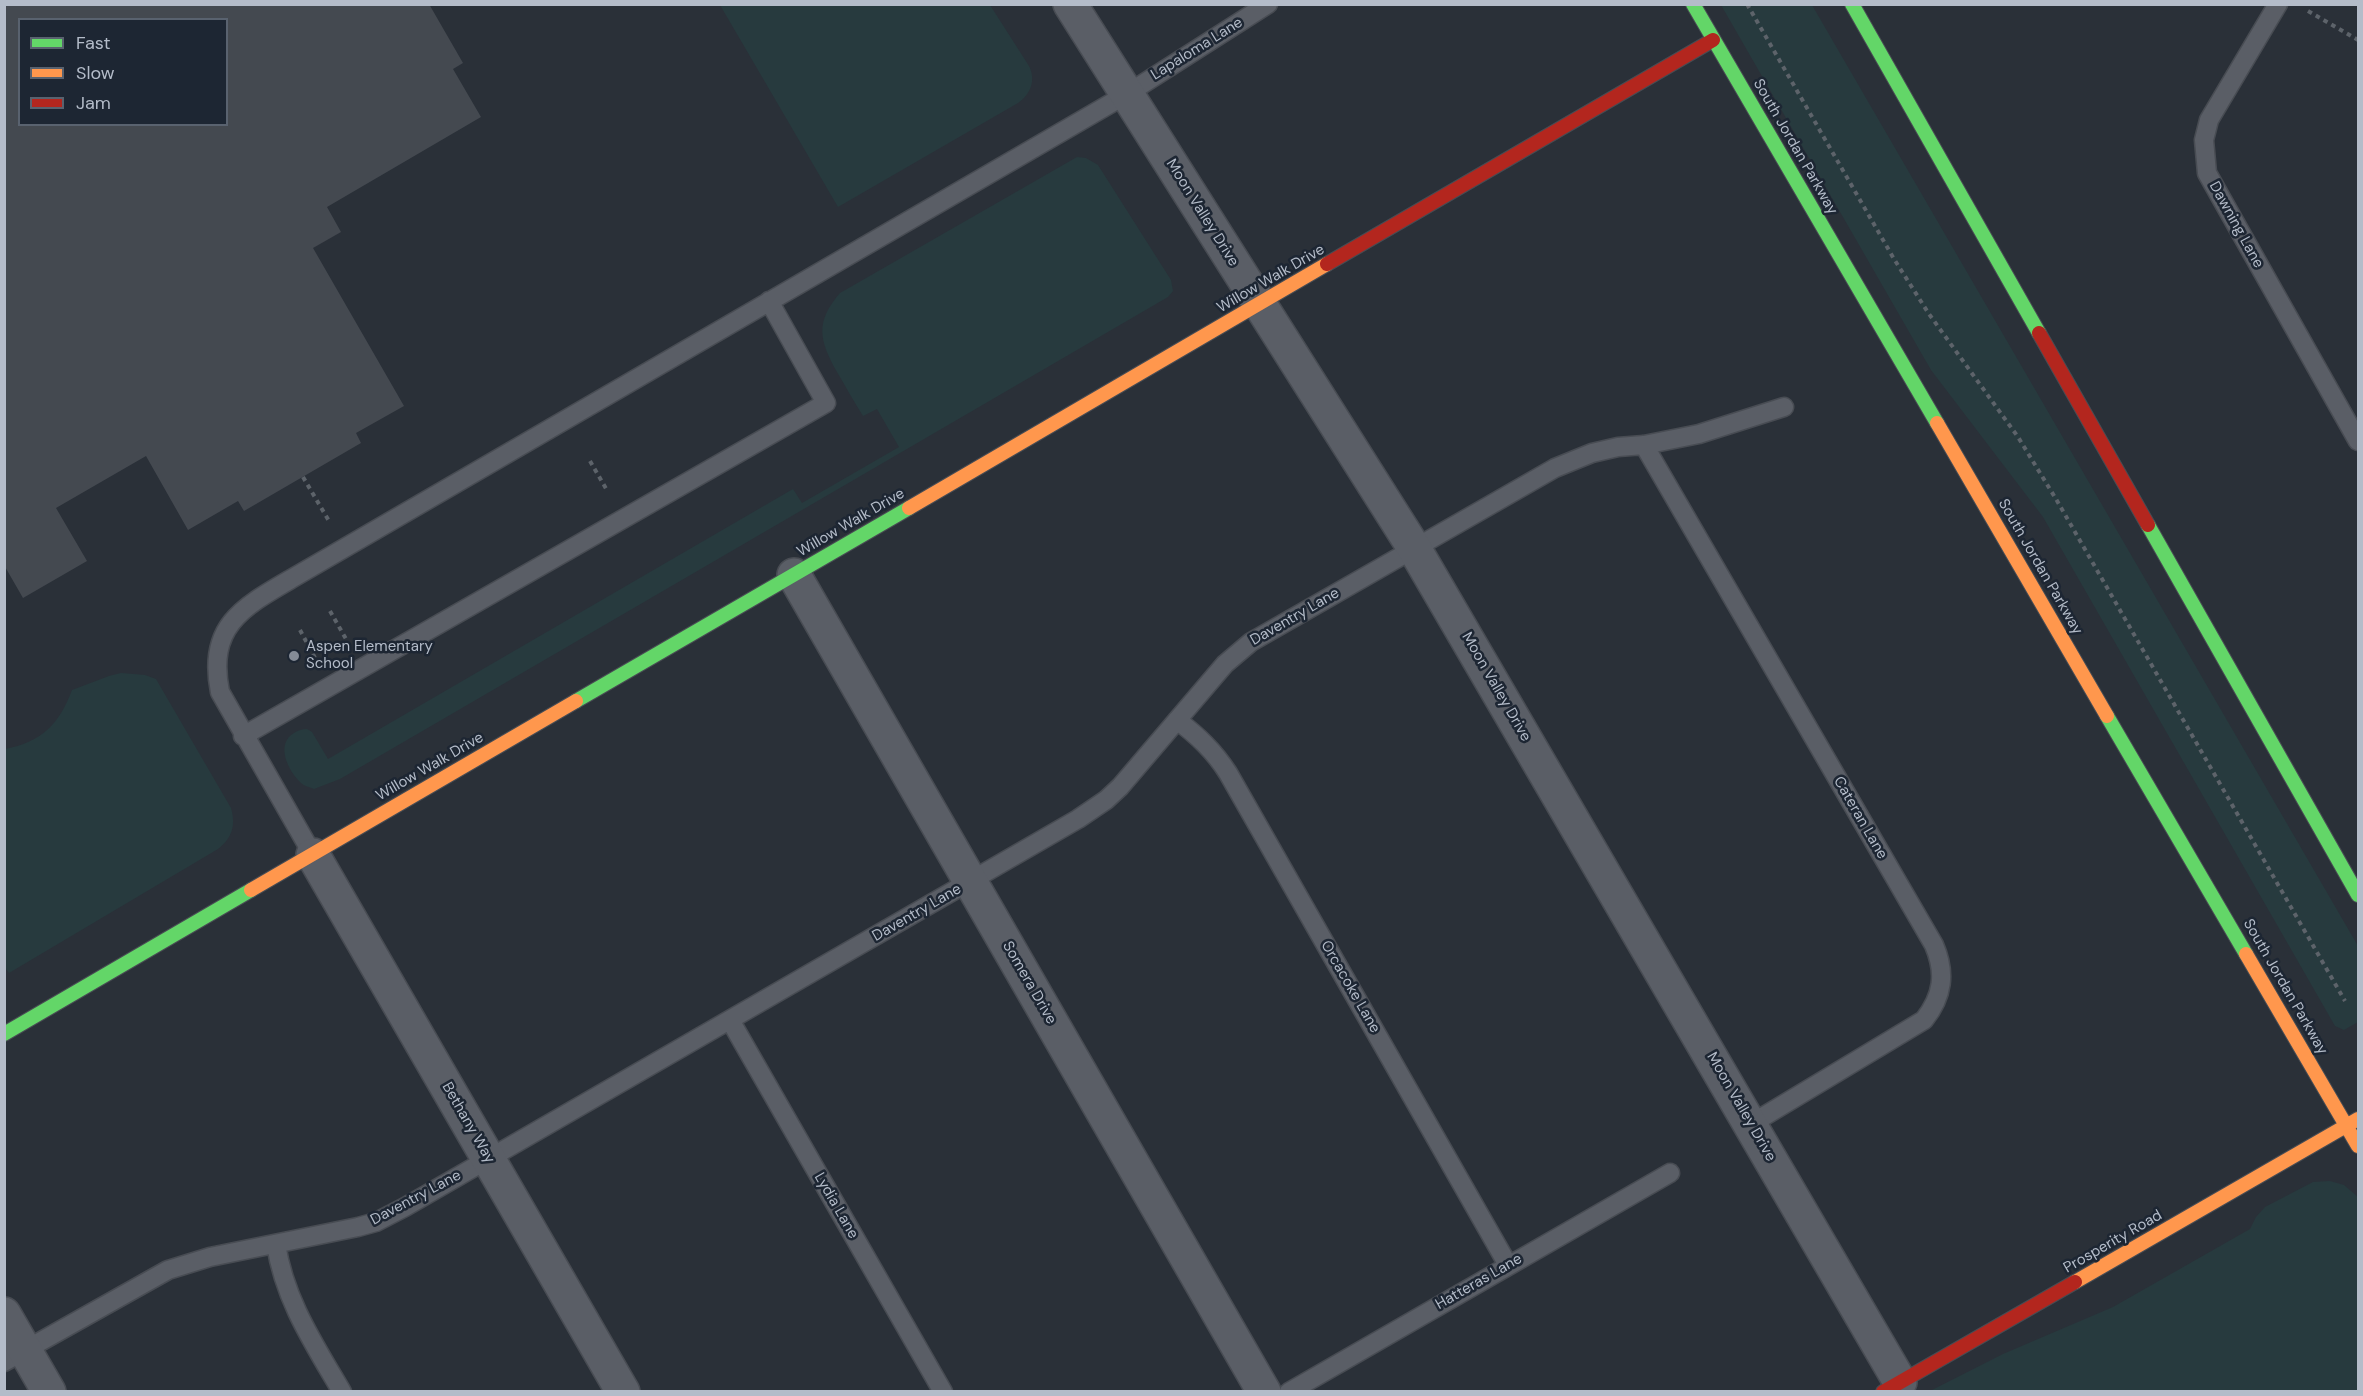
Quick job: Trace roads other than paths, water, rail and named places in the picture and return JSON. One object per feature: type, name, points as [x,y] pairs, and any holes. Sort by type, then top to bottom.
[{"type":"street","name":"Moon Valley Drive","points":[[1070,4],[1414,548],[1751,1124],[1892,1387]]},
{"type":"street","name":"South Jordan Parkway","points":[[1693,4],[2353,1123],[2358,1146]]},
{"type":"street","points":[[1852,4],[2358,895]]},
{"type":"street","name":"Willow Walk Drive","points":[[4,1034],[1713,40]]},
{"type":"street","name":"Somera Drive","points":[[794,574],[1264,1392]]},
{"type":"street","name":"Bethany Way","points":[[313,855],[623,1392]]},
{"type":"street","name":"Prosperity Road","points":[[1892,1387],[2353,1123]]},
{"type":"street","points":[[4,1314],[15,1356],[49,1392]]},
{"type":"lane","name":"Lapaloma Lane","points":[[313,855],[243,736],[220,692],[216,673],[217,652],[223,633],[235,616],[250,603],[1127,94],[1268,4]]},
{"type":"lane","name":"Dawning Lane","points":[[2278,4],[2209,120],[2204,140],[2207,173],[2358,441]]},
{"type":"lane","points":[[243,736],[826,403],[769,302]]},
{"type":"lane","name":"Daventry Lane","points":[[15,1356],[168,1270],[210,1257],[340,1232],[376,1222],[971,882],[1106,800],[1237,652],[1414,548],[1573,459],[1618,447],[1644,446],[1699,434],[1784,407]]},
{"type":"lane","name":"Cateran Lane","points":[[1644,446],[1941,961],[1940,995],[1934,1008],[1924,1020],[1751,1124]]},
{"type":"lane","name":"Orcacoke Lane","points":[[1177,720],[1202,740],[1228,773],[1508,1265]]},
{"type":"lane","name":"Lydia Lane","points":[[730,1020],[943,1392]]},
{"type":"lane","name":"Hatteras Lane","points":[[1289,1392],[1670,1173]]},
{"type":"lane","points":[[276,1245],[284,1284],[297,1313],[342,1392]]},
{"type":"place","name":"Aspen Elementary School","points":[[294,656]]}]
